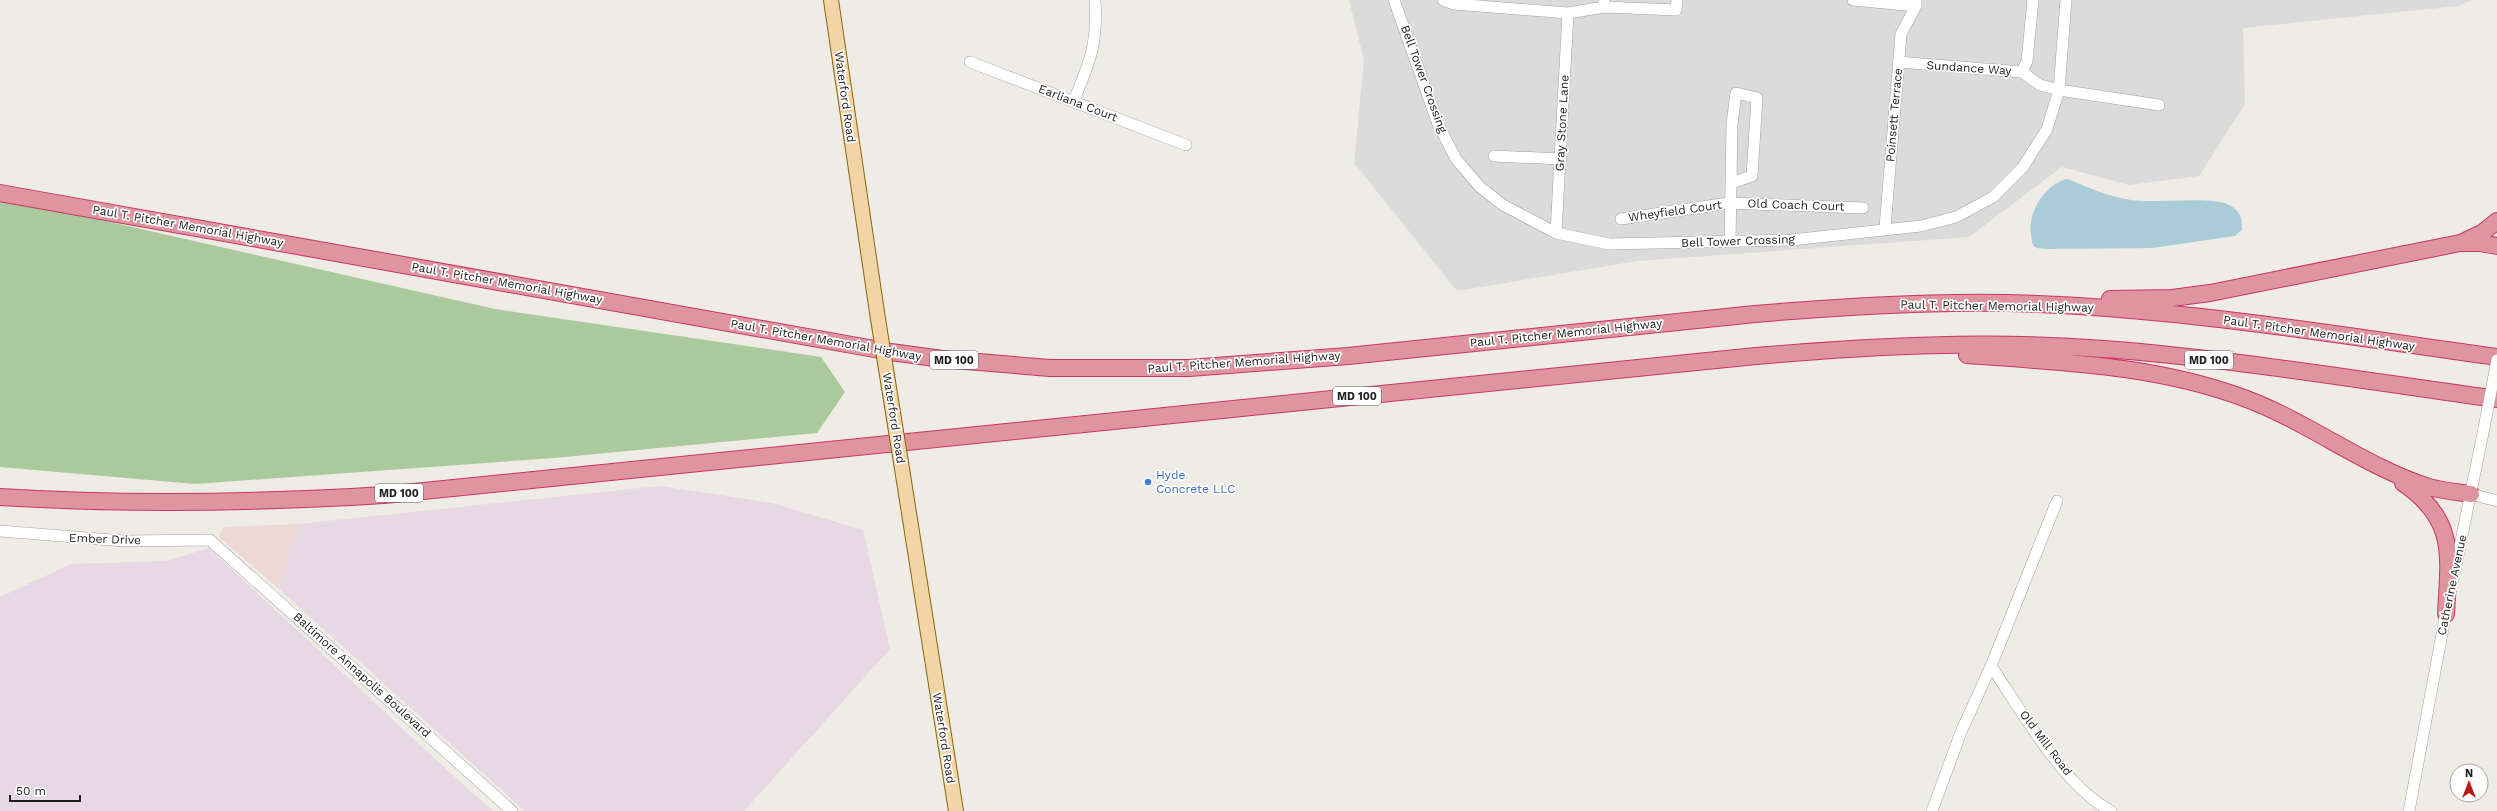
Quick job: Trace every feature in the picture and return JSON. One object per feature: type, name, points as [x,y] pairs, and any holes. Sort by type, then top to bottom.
[{"type":"highway","name":"Paul T. Pitcher Memorial Highway","points":[[0,193],[884,351],[942,359],[1050,368],[1128,369],[1267,364],[1770,313],[1879,305],[1958,303],[2105,308],[2168,314],[2497,358]]},
{"type":"highway","points":[[2460,243],[2482,233],[2497,221]]},
{"type":"highway","points":[[1958,303],[2036,297],[2172,298],[2210,293],[2460,243],[2480,243],[2497,246]]},
{"type":"highway","points":[[1919,345],[1955,354],[2111,366],[2182,379],[2246,398],[2370,460],[2430,487],[2471,494]]},
{"type":"highway","name":"MD 100","points":[[0,497],[163,504],[232,503],[384,495],[1756,356],[1919,345],[2036,346],[2118,350],[2231,363],[2497,399]]},
{"type":"highway","points":[[2370,460],[2418,494],[2430,505],[2439,519],[2449,557],[2446,614]]},
{"type":"main road","name":"Waterford Road","points":[[831,0],[878,319],[956,811]]},
{"type":"street","points":[[1074,100],[1092,57],[1097,26],[1095,0]]},
{"type":"street","points":[[1443,0],[1454,4],[1568,13],[1604,4],[1676,10],[1677,0]]},
{"type":"street","name":"Poinsett Terrace","points":[[1853,0],[1916,3],[1901,34],[1885,228]]},
{"type":"street","points":[[2022,72],[2027,61],[2032,0]]},
{"type":"street","name":"Bell Tower Crossing","points":[[1398,1],[1438,124],[1456,160],[1480,187],[1503,205],[1556,233],[1609,244],[1791,240],[1885,228],[1921,226],[1956,217],[1993,197],[2023,167],[2047,129],[2059,90],[2066,0]]},
{"type":"street","name":"Gray Stone Lane","points":[[1556,233],[1568,13]]},
{"type":"street","name":"Earliana Court","points":[[970,62],[1074,100],[1186,144]]},
{"type":"street","name":"Sundance Way","points":[[1898,62],[2022,72],[2040,85],[2059,90],[2158,105]]},
{"type":"street","points":[[1730,242],[1729,202],[1731,183],[1732,124],[1736,93],[1757,98],[1752,176],[1731,183]]},
{"type":"street","points":[[1494,156],[1561,160]]},
{"type":"street","name":"Old Coach Court","points":[[1729,202],[1863,208]]},
{"type":"street","name":"Wheyfield Court","points":[[1621,219],[1729,202]]},
{"type":"street","name":"Catherine Avenue","points":[[2409,811],[2446,614],[2497,358]]},
{"type":"street","points":[[2471,494],[2497,501]]},
{"type":"street","points":[[1932,811],[1961,732],[1991,666],[2057,501]]},
{"type":"street","name":"Ember Drive","points":[[0,531],[117,540],[210,540]]},
{"type":"street","name":"Baltimore Annapolis Boulevard","points":[[210,540],[512,811]]},
{"type":"street","name":"Old Mill Road","points":[[1991,666],[2062,768],[2097,804],[2111,811]]},
{"type":"shaded area","points":[[1349,0],[2472,0],[2458,6],[2243,28],[2245,104],[2199,176],[2129,185],[2062,167],[1969,237],[1637,261],[1457,291],[1354,163],[1364,60]]},
{"type":"shaded area","points":[[660,486],[772,503],[863,530],[890,649],[744,811],[525,811],[278,588],[299,524]]},
{"type":"shaded area","points":[[299,524],[278,588],[219,537],[223,527]]},
{"type":"shaded area","points":[[209,548],[437,761],[493,811],[0,811],[0,597],[71,564],[166,561]]},
{"type":"green space","points":[[0,197],[495,309],[821,357],[845,392],[817,433],[554,458],[195,484],[0,467]]},
{"type":"water","points":[[2067,179],[2123,199],[2141,201],[2198,200],[2223,203],[2231,206],[2237,211],[2241,220],[2242,230],[2235,236],[2152,248],[2040,249],[2035,247],[2032,241],[2030,226],[2035,209],[2045,193],[2059,182]]},
{"type":"place","name":"Hyde Concrete LLC","points":[[1148,482]]}]
